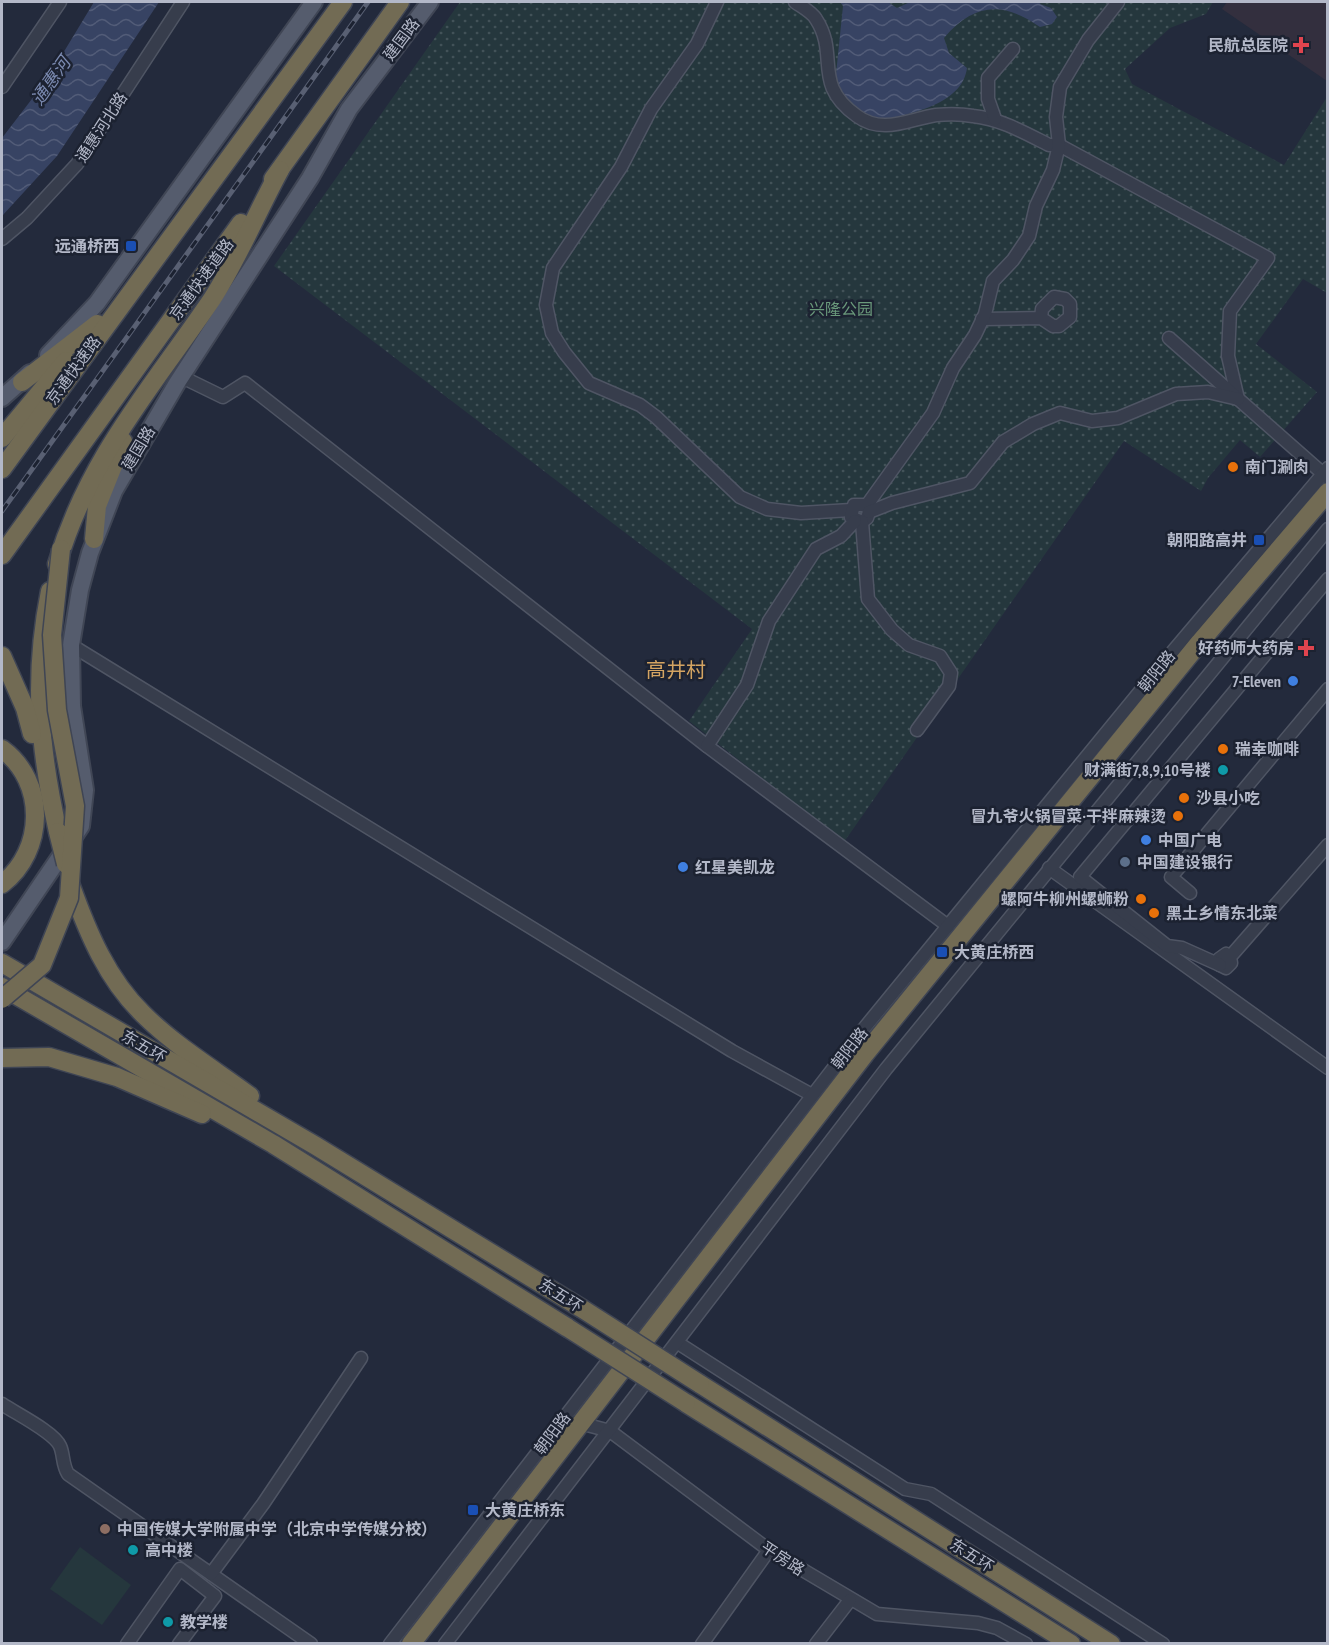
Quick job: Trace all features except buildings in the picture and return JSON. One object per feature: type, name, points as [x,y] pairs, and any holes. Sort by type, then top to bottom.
[{"type":"highway","points":[[268,106],[335,2]]},
{"type":"highway","points":[[2,438],[97,324],[144,272],[343,2]]},
{"type":"highway","name":"京通快速道路","points":[[2,555],[400,2]]},
{"type":"highway","points":[[342,82],[410,2]]},
{"type":"highway","points":[[47,784],[39,721],[40,652],[50,590],[61,549],[77,505],[96,468],[213,296],[280,170]]},
{"type":"highway","name":"京通快速路","points":[[2,469],[144,272]]},
{"type":"highway","points":[[22,382],[97,324]]},
{"type":"highway","points":[[94,539],[97,506],[143,396]]},
{"type":"highway","name":"朝阳路","points":[[411,1644],[578,1422],[865,1054],[1185,660],[1328,492]]},
{"type":"highway","name":"朝阳路","points":[[423,1644],[578,1422],[1134,737],[1328,508]]},
{"type":"highway","points":[[2,999],[42,965],[69,898],[75,806],[57,710],[52,635],[61,549]]},
{"type":"highway","points":[[2,656],[25,708],[47,784],[71,886],[89,937],[120,988],[144,1015],[316,1146]]},
{"type":"highway","points":[[2,749],[19,766],[28,782],[36,821],[32,842],[23,861],[2,884]]},
{"type":"highway","name":"东五环","points":[[6,966],[316,1146],[581,1308],[1111,1644]]},
{"type":"highway","name":"东五环","points":[[2,987],[273,1144],[1071,1644]]},
{"type":"highway","points":[[2,1051],[49,1057],[117,1077],[273,1144]]},
{"type":"highway","points":[[2,1058],[49,1057]]},
{"type":"main road","points":[[2,398],[22,382],[97,303],[314,2]]},
{"type":"main road","name":"建国路","points":[[2,942],[81,826],[85,790],[72,706],[71,645],[80,590],[94,539],[129,461],[310,178],[349,109],[430,2]]},
{"type":"street","points":[[2,87],[60,2]]},
{"type":"street","name":"通惠河北路","points":[[2,238],[27,218],[77,164],[183,2]]},
{"type":"street","points":[[717,2],[697,44],[651,108],[621,167],[553,268],[546,304],[552,333],[564,352],[589,382],[640,405],[656,417],[740,497],[767,509],[801,513],[861,514],[892,503],[970,483],[1003,442],[1033,424],[1060,413],[1092,421],[1118,418],[1176,394],[1208,392],[1238,399]]},
{"type":"street","points":[[795,2],[816,18],[825,39],[829,78],[837,99],[859,118],[886,127],[937,115],[972,115],[995,119],[1049,145],[1059,145],[1268,258],[1230,311],[1228,356],[1238,399]]},
{"type":"street","points":[[707,746],[747,685],[769,621],[816,549],[841,536],[861,514],[933,413],[953,368],[982,319],[993,281],[1013,260],[1029,236],[1036,206],[1053,170],[1059,145],[1056,117],[1060,87],[1088,40],[1118,2]]},
{"type":"street","points":[[995,119],[988,99],[988,78],[1013,48]]},
{"type":"street","points":[[982,319],[1041,318]]},
{"type":"street","points":[[1169,338],[1326,473]]},
{"type":"street","points":[[182,377],[223,397],[245,383],[707,746],[948,926]]},
{"type":"street","name":"朝阳路","points":[[390,1644],[578,1422],[812,1095],[1174,650],[1326,473]]},
{"type":"street","points":[[861,514],[868,599],[909,645],[940,656],[951,673],[949,687],[916,730]]},
{"type":"street","points":[[445,1644],[886,1069],[1328,530]]},
{"type":"street","points":[[1328,579],[1080,877],[1167,946],[1182,948],[1225,961],[1328,845]]},
{"type":"street","points":[[71,645],[732,1050],[812,1095]]},
{"type":"street","points":[[1190,893],[1171,877],[1328,689]]},
{"type":"street","points":[[1049,868],[1328,1068]]},
{"type":"street","points":[[678,1343],[905,1489],[931,1494],[1164,1644]]},
{"type":"street","points":[[211,1574],[263,1504],[361,1358]]},
{"type":"street","points":[[2,1404],[52,1437],[60,1446],[63,1466],[68,1474],[311,1644]]},
{"type":"street","name":"平房路","points":[[578,1422],[610,1431],[769,1550],[877,1614],[978,1623],[997,1628],[1026,1644]]},
{"type":"street","points":[[702,1644],[769,1550]]},
{"type":"street","points":[[127,1644],[180,1569],[215,1596],[179,1644]]},
{"type":"street","points":[[816,1644],[850,1600]]},
{"type":"shaded area","name":"民航总医院","points":[[1227,2],[1327,2],[1327,81],[1222,9]]},
{"type":"green space","name":"兴隆公园","points":[[460,2],[1213,2],[1206,14],[1170,28],[1125,69],[1132,84],[1284,165],[1327,97],[1327,293],[1303,279],[1256,344],[1317,392],[1260,457],[1240,440],[1208,478],[1201,491],[1124,441],[844,842],[689,721],[752,629],[274,266]]},
{"type":"green space","points":[[80,1547],[131,1585],[102,1625],[50,1589]]},
{"type":"water","name":"通惠河","points":[[94,2],[159,2],[57,156],[2,216],[2,138],[48,78]]},
{"type":"water","points":[[840,2],[888,2],[897,8],[910,2],[1041,2],[1040,4],[1051,8],[1057,17],[1052,24],[1040,27],[1014,13],[1001,10],[978,12],[966,18],[944,38],[949,53],[967,68],[963,81],[955,91],[944,100],[931,106],[876,122],[851,107],[835,84],[843,6]]},
{"type":"railway","points":[[2,511],[368,2]]},
{"type":"place","name":"民航总医院","points":[[1301,45]]},
{"type":"place","name":"远通桥西","points":[[131,246]]},
{"type":"place","name":"南门涮肉","points":[[1233,467]]},
{"type":"place","name":"朝阳路高井","points":[[1259,540]]},
{"type":"place","name":"好药师大药房","points":[[1306,648]]},
{"type":"place","name":"7-Eleven","points":[[1293,681]]},
{"type":"place","name":"瑞幸咖啡","points":[[1223,749]]},
{"type":"place","name":"财满街7,8,9,10号楼","points":[[1223,770]]},
{"type":"place","name":"沙县小吃","points":[[1184,798]]},
{"type":"place","name":"冒九爷火锅冒菜·干拌麻辣烫","points":[[1178,816]]},
{"type":"place","name":"中国广电","points":[[1146,840]]},
{"type":"place","name":"中国建设银行","points":[[1125,862]]},
{"type":"place","name":"红星美凯龙","points":[[683,867]]},
{"type":"place","name":"螺阿牛柳州螺蛳粉","points":[[1141,899]]},
{"type":"place","name":"黑土乡情东北菜","points":[[1154,913]]},
{"type":"place","name":"大黄庄桥西","points":[[942,952]]},
{"type":"place","name":"大黄庄桥东","points":[[473,1510]]},
{"type":"place","name":"中国传媒大学附属中学（北京中学传媒分校）","points":[[105,1529]]},
{"type":"place","name":"高中楼","points":[[133,1550]]},
{"type":"place","name":"教学楼","points":[[168,1622]]},
{"type":"district","name":"高井村","points":[[676,670]]}]
